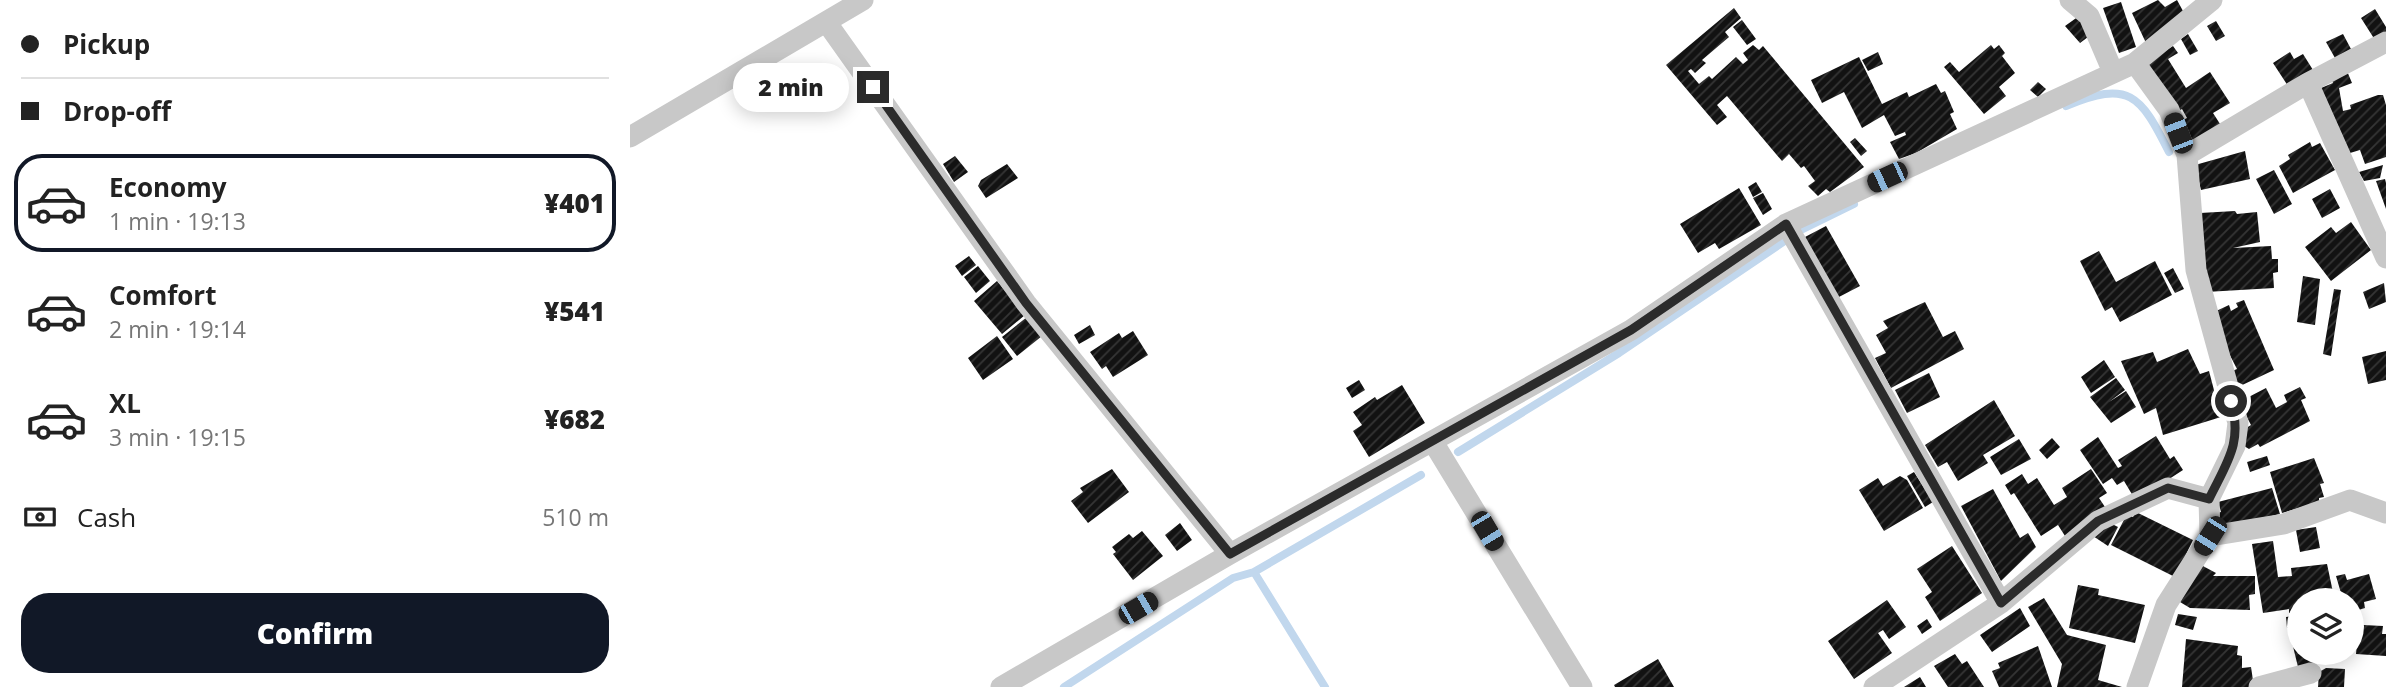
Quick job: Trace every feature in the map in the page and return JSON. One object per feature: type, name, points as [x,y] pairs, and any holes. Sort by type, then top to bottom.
[{"type":"street","points":[[630,137],[863,0]]},
{"type":"street","points":[[2070,0],[2089,16],[2113,72]]},
{"type":"street","points":[[1001,687],[1230,554],[1631,330],[1791,233],[2136,63],[2212,0]]},
{"type":"street","points":[[827,23],[1026,303],[1230,554]]},
{"type":"street","points":[[2187,155],[2308,83],[2386,43]]},
{"type":"street","points":[[2136,63],[2169,110],[2187,155],[2196,270],[2238,424],[2235,446],[2209,499],[2210,536],[2166,605],[2137,687]]},
{"type":"street","points":[[2308,83],[2386,258]]},
{"type":"street","points":[[1791,233],[2001,603]]},
{"type":"street","points":[[1433,442],[1583,687]]},
{"type":"street","points":[[1874,687],[2001,603],[2098,521],[2168,488],[2209,499]]},
{"type":"street","points":[[2210,536],[2284,524],[2350,499],[2386,513]]},
{"type":"street","points":[[2259,687],[2311,673]]},
{"type":"building","points":[[2158,0],[2165,7],[2177,0],[2183,11],[2146,43],[2132,13]]},
{"type":"building","points":[[2121,2],[2136,47],[2119,53],[2103,8]]},
{"type":"building","points":[[1734,8],[1741,18],[1725,32],[1729,37],[1702,60],[1706,63],[1695,73],[1691,69],[1688,71],[1699,84],[1709,76],[1712,79],[1736,57],[1743,64],[1748,60],[1743,53],[1753,45],[1759,50],[1763,46],[1864,167],[1830,192],[1826,189],[1818,196],[1808,186],[1815,181],[1804,166],[1801,168],[1789,154],[1782,161],[1727,96],[1717,105],[1727,117],[1717,125],[1666,65]]},
{"type":"building","points":[[2375,9],[2386,27],[2386,33],[2375,40],[2361,18]]},
{"type":"building","points":[[2079,16],[2092,34],[2080,43],[2065,26]]},
{"type":"building","points":[[1742,20],[1756,39],[1747,45],[1733,27]]},
{"type":"building","points":[[2216,21],[2225,36],[2216,41],[2207,26]]},
{"type":"building","points":[[2188,34],[2198,51],[2190,55],[2181,39]]},
{"type":"building","points":[[2343,34],[2351,49],[2335,58],[2326,42]]},
{"type":"building","points":[[1991,45],[1994,49],[1999,45],[2005,53],[2002,56],[2015,73],[1999,87],[2006,96],[1984,114],[1944,67],[1950,62],[1959,72]]},
{"type":"building","points":[[2173,46],[2178,53],[2168,59],[2186,88],[2210,72],[2230,103],[2213,113],[2222,127],[2193,141],[2181,121],[2187,118],[2182,109],[2175,113],[2144,64]]},
{"type":"building","points":[[1878,52],[1883,64],[1868,71],[1862,60]]},
{"type":"building","points":[[2290,52],[2294,59],[2303,54],[2313,70],[2288,86],[2273,63]]},
{"type":"building","points":[[1859,57],[1882,104],[1907,92],[1909,97],[1936,84],[1941,93],[1945,91],[1954,112],[1950,114],[1957,129],[1916,153],[1899,159],[1890,142],[1906,135],[1905,132],[1895,136],[1884,115],[1862,128],[1844,92],[1822,103],[1811,80]]},
{"type":"building","points":[[2347,71],[2352,83],[2339,88],[2343,111],[2351,109],[2350,105],[2378,95],[2383,95],[2386,105],[2386,157],[2365,164],[2360,150],[2350,153],[2321,88],[2333,83],[2331,78]]},
{"type":"building","points":[[2038,82],[2046,89],[2038,97],[2030,90]]},
{"type":"building","points":[[1855,138],[1867,151],[1861,156],[1850,142]]},
{"type":"building","points":[[2310,142],[2312,147],[2320,143],[2335,170],[2293,193],[2279,166],[2290,159],[2288,155]]},
{"type":"building","points":[[2245,151],[2250,179],[2201,190],[2195,165]]},
{"type":"building","points":[[955,156],[968,172],[954,182],[943,164]]},
{"type":"building","points":[[1007,164],[1018,178],[986,198],[978,186],[981,180]]},
{"type":"building","points":[[2383,165],[2380,178],[2364,181],[2359,172]]},
{"type":"building","points":[[2274,170],[2292,204],[2274,214],[2256,179]]},
{"type":"building","points":[[2385,179],[2386,183],[2386,209],[2376,181]]},
{"type":"building","points":[[1756,182],[1762,192],[1753,197],[1748,187]]},
{"type":"building","points":[[1739,188],[1761,225],[1719,249],[1715,243],[1698,253],[1680,224]]},
{"type":"building","points":[[2330,189],[2340,208],[2322,218],[2312,199]]},
{"type":"building","points":[[1763,193],[1772,209],[1763,215],[1753,198]]},
{"type":"building","points":[[2235,211],[2237,214],[2257,212],[2260,242],[2233,248],[2271,246],[2272,259],[2278,259],[2278,272],[2273,273],[2274,288],[2206,292],[2200,213]]},
{"type":"building","points":[[2351,222],[2371,250],[2331,281],[2305,247],[2331,227],[2336,233]]},
{"type":"building","points":[[1826,226],[1860,286],[1837,298],[1805,237]]},
{"type":"building","points":[[2099,251],[2116,282],[2155,261],[2172,295],[2120,322],[2112,307],[2105,311],[2080,261]]},
{"type":"building","points":[[969,256],[976,265],[962,276],[955,266]]},
{"type":"building","points":[[978,266],[990,281],[976,293],[964,277]]},
{"type":"building","points":[[2173,268],[2184,289],[2175,293],[2164,273]]},
{"type":"building","points":[[2303,276],[2320,279],[2315,325],[2297,322]]},
{"type":"building","points":[[997,281],[1025,315],[1002,334],[974,301]]},
{"type":"building","points":[[2384,283],[2386,302],[2369,309],[2363,292]]},
{"type":"building","points":[[2334,289],[2341,290],[2331,356],[2323,354]]},
{"type":"building","points":[[2244,300],[2274,370],[2238,387],[2232,371],[2237,369],[2221,338],[2214,312],[2229,305],[2231,311],[2238,307],[2236,303]]},
{"type":"building","points":[[1925,302],[1943,337],[1955,331],[1964,349],[1891,388],[1875,358],[1886,353],[1876,335],[1888,328],[1883,321]]},
{"type":"building","points":[[1027,317],[1042,336],[1017,356],[1002,337]]},
{"type":"building","points":[[1090,325],[1095,335],[1079,344],[1074,335]]},
{"type":"building","points":[[1133,331],[1148,355],[1113,377],[1106,366],[1102,369],[1090,352],[1119,333],[1122,338]]},
{"type":"building","points":[[997,336],[1013,359],[983,380],[968,358]]},
{"type":"building","points":[[2188,349],[2200,374],[2209,371],[2221,417],[2163,435],[2156,408],[2144,414],[2121,361],[2153,352],[2157,362]]},
{"type":"building","points":[[2386,351],[2386,380],[2368,384],[2362,357]]},
{"type":"building","points":[[2104,360],[2115,377],[2091,393],[2081,377]]},
{"type":"building","points":[[1929,373],[1940,397],[1907,413],[1895,390]]},
{"type":"building","points":[[2116,378],[2125,390],[2109,402],[2126,391],[2136,407],[2111,423],[2090,397]]},
{"type":"building","points":[[1359,380],[1365,390],[1352,398],[1346,388]]},
{"type":"building","points":[[1402,385],[1425,423],[1369,457],[1353,431],[1362,425],[1353,412],[1375,397],[1377,400]]},
{"type":"building","points":[[2300,387],[2306,398],[2301,400],[2310,421],[2260,447],[2258,444],[2249,449],[2244,446],[2243,430],[2251,425],[2239,402],[2266,388],[2276,408],[2287,402],[2284,395]]},
{"type":"building","points":[[1994,400],[2015,436],[1983,455],[1988,463],[1958,481],[1947,462],[1938,467],[1925,445]]},
{"type":"building","points":[[2156,436],[2170,459],[2174,456],[2183,470],[2146,494],[2133,496],[2124,481],[2117,485],[2112,478],[2103,484],[2080,450],[2098,437],[2118,468],[2122,466],[2118,460]]},
{"type":"building","points":[[2052,438],[2060,447],[2047,459],[2039,450]]},
{"type":"building","points":[[2019,439],[2031,459],[2001,475],[1990,457]]},
{"type":"building","points":[[2267,456],[2270,465],[2250,472],[2247,462]]},
{"type":"building","points":[[2314,458],[2324,483],[2320,484],[2324,497],[2319,498],[2319,502],[2282,513],[2270,472]]},
{"type":"building","points":[[1112,469],[1129,492],[1088,523],[1071,501],[1083,492],[1080,488]]},
{"type":"building","points":[[2091,469],[2107,493],[2099,498],[2107,510],[2065,536],[2058,525],[2041,536],[2014,493],[2011,495],[2005,485],[2022,474],[2028,484],[2037,478],[2054,505],[2067,497],[2062,488]]},
{"type":"building","points":[[1914,472],[1933,502],[1925,507],[1907,476]]},
{"type":"building","points":[[1900,476],[1907,480],[1923,508],[1884,531],[1859,490],[1878,478],[1883,486]]},
{"type":"building","points":[[2272,488],[2280,514],[2217,529],[2217,513],[2221,512],[2218,502]]},
{"type":"building","points":[[1993,489],[2020,538],[2028,533],[2036,547],[2001,581],[1961,506]]},
{"type":"building","points":[[2136,512],[2193,540],[2175,577],[2111,545],[2127,514],[2133,517]]},
{"type":"building","points":[[1180,523],[1192,540],[1177,551],[1165,535]]},
{"type":"building","points":[[2110,523],[2118,527],[2108,546],[2093,536]]},
{"type":"building","points":[[2316,527],[2320,548],[2300,552],[2296,530]]},
{"type":"building","points":[[1142,531],[1163,556],[1133,580],[1113,554],[1116,552],[1112,547],[1129,534],[1133,538]]},
{"type":"building","points":[[2273,541],[2278,577],[2292,576],[2291,568],[2327,564],[2332,588],[2287,588],[2287,609],[2263,613],[2252,544]]},
{"type":"building","points":[[1952,546],[1982,593],[1940,621],[1925,597],[1932,592],[1917,569]]},
{"type":"building","points":[[2201,565],[2216,573],[2213,576],[2255,576],[2255,594],[2249,595],[2250,610],[2190,608],[2180,602]]},
{"type":"building","points":[[2345,574],[2347,580],[2369,574],[2376,599],[2364,602],[2364,588],[2340,588],[2336,576]]},
{"type":"building","points":[[2078,585],[2099,589],[2098,595],[2145,605],[2135,643],[2069,628]]},
{"type":"building","points":[[2044,598],[2067,635],[2106,645],[2098,680],[2122,687],[2057,687],[2062,664],[2028,607]]},
{"type":"building","points":[[1887,600],[1906,627],[1889,639],[1883,630],[1878,633],[1892,653],[1854,679],[1828,641]]},
{"type":"building","points":[[2020,608],[2030,626],[1992,652],[1980,635]]},
{"type":"building","points":[[2178,614],[2197,617],[2193,630],[2175,625]]},
{"type":"building","points":[[1927,619],[1932,627],[1922,634],[1917,626]]},
{"type":"building","points":[[2364,625],[2383,626],[2382,634],[2386,634],[2386,656],[2364,655]]},
{"type":"building","points":[[2186,639],[2238,646],[2237,655],[2242,656],[2242,668],[2251,667],[2254,687],[2182,687]]},
{"type":"building","points":[[2038,646],[2052,687],[1999,687],[1992,671],[2000,668],[1998,663]]},
{"type":"building","points":[[1955,654],[1962,664],[1967,661],[1984,687],[1948,687],[1934,666]]},
{"type":"building","points":[[1658,659],[1674,687],[1615,687],[1614,685]]},
{"type":"building","points":[[2326,668],[2345,669],[2344,687],[2318,687],[2319,672]]},
{"type":"building","points":[[1920,677],[1926,687],[1904,687]]},
{"type":"waterway","points":[[2066,106],[2105,94],[2119,94],[2130,98],[2150,117],[2169,152]]},
{"type":"waterway","points":[[1458,452],[1619,353],[1801,230],[1854,204]]},
{"type":"waterway","points":[[1064,687],[1233,578],[1254,572],[1421,475]]},
{"type":"waterway","points":[[1254,572],[1325,687]]},
{"type":"route","points":[[873,87],[1026,303],[1230,554],[1631,330],[1786,224],[2001,603],[2098,521],[2168,488],[2209,499],[2235,446],[2238,424],[2231,401]]}]
